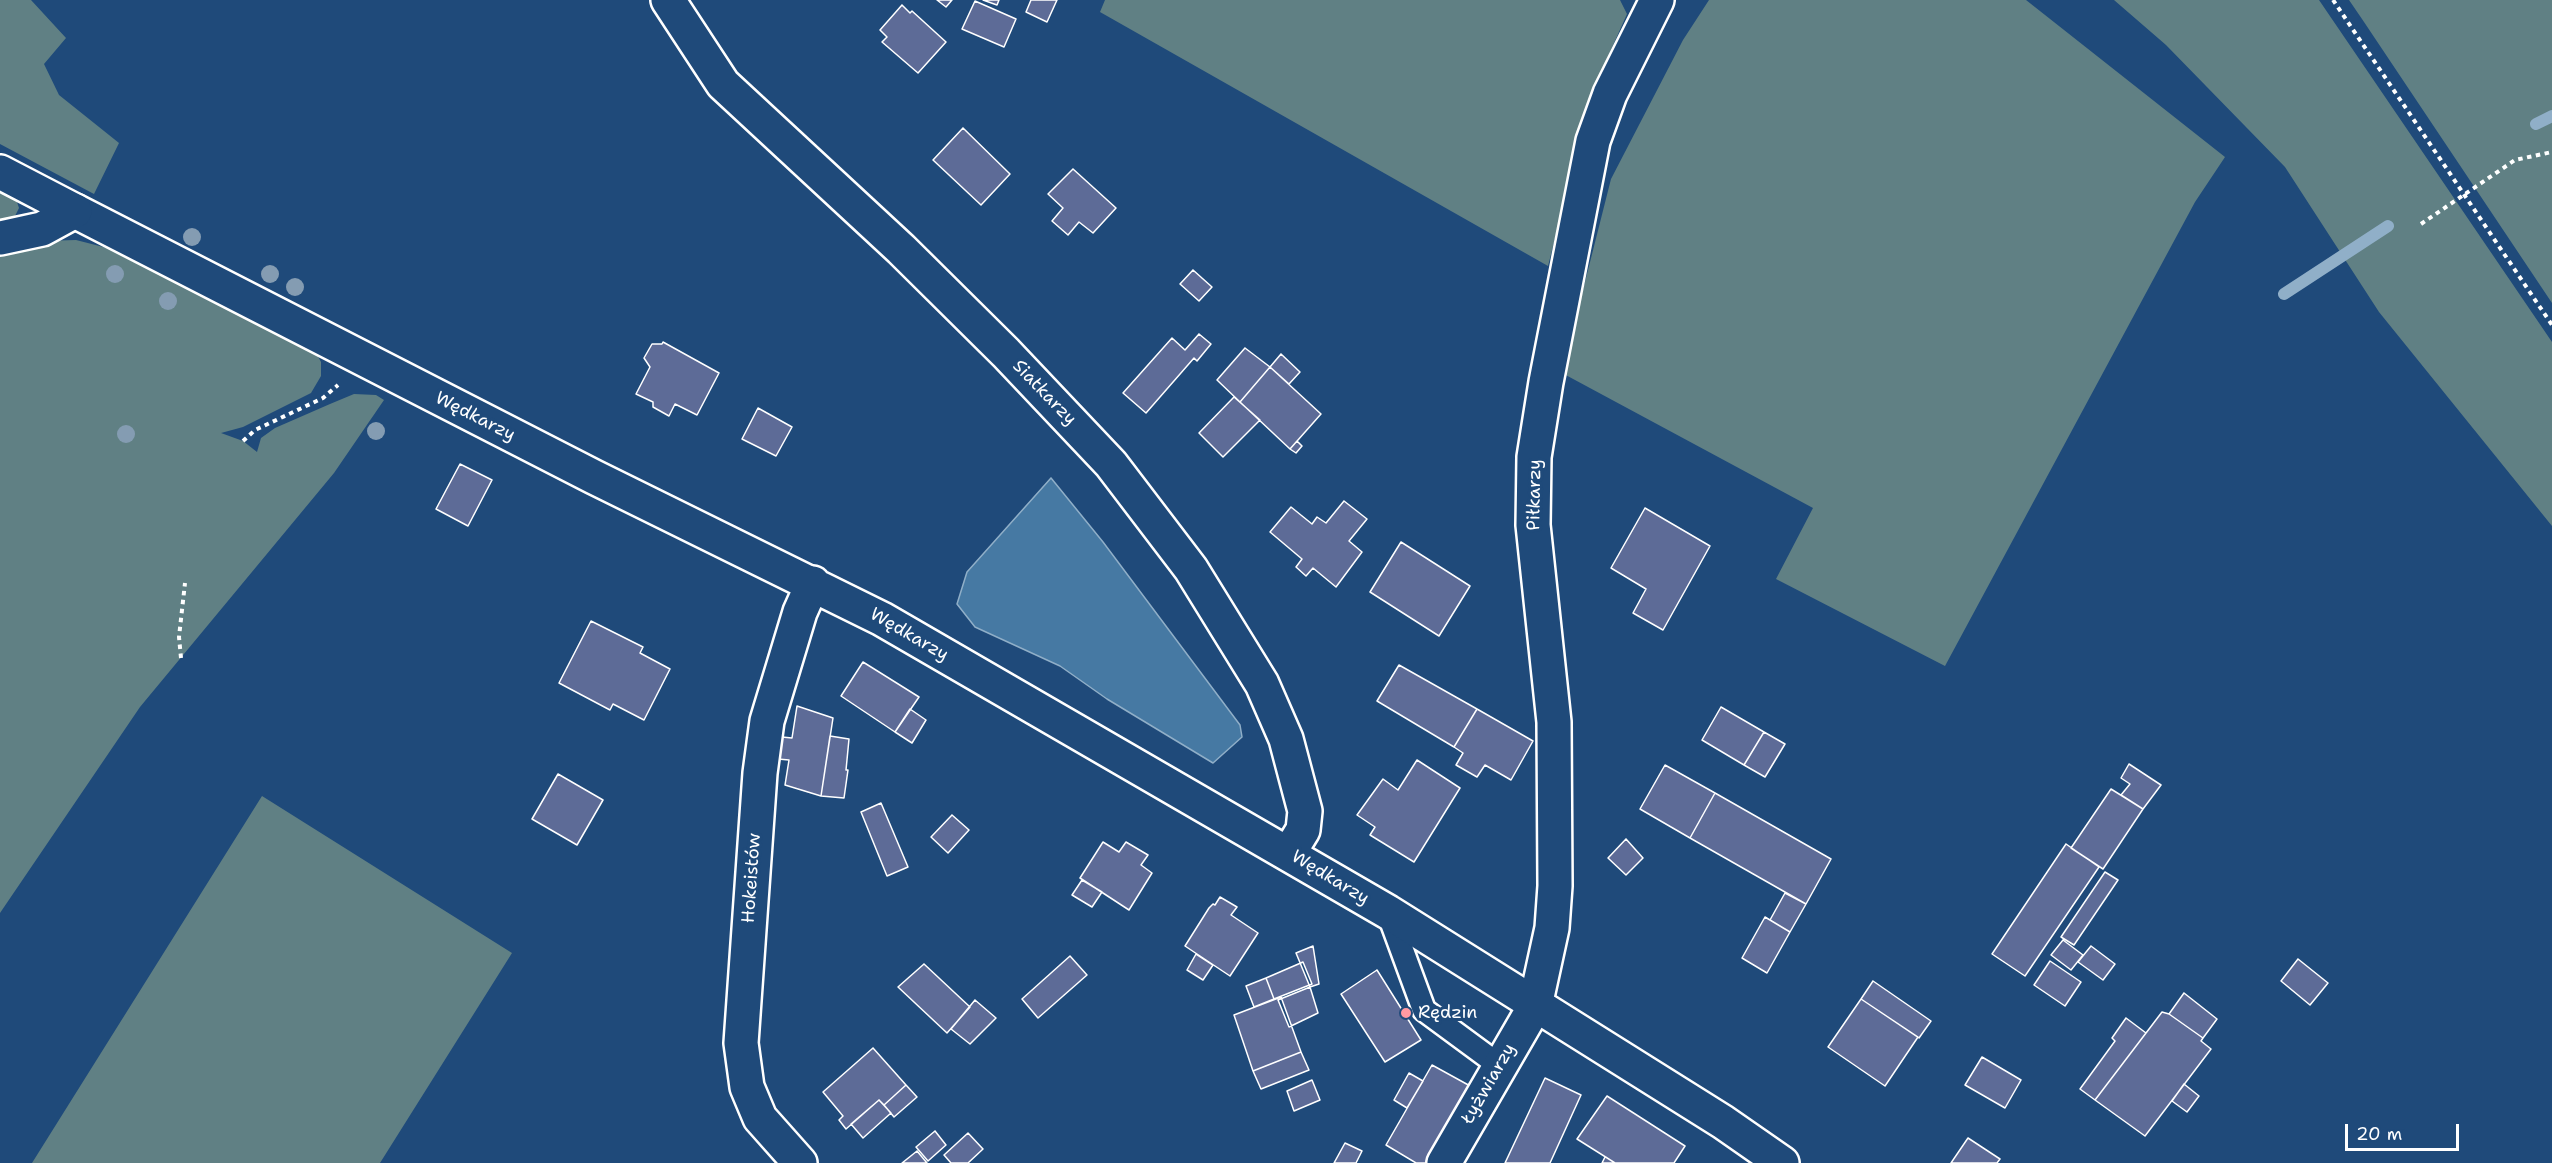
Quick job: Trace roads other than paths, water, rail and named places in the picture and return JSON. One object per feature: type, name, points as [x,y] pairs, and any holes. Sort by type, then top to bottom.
[{"type":"street","name":"Siatkarzy","points":[[668,0],[723,84],[901,249],[1006,353],[1111,464],[1191,569],[1262,684],[1286,739],[1305,810],[1303,830],[1288,854]]},
{"type":"street","name":"Piłkarzy","points":[[1535,1006],[1552,928],[1555,886],[1554,722],[1533,525],[1534,458],[1548,370],[1593,141],[1610,94],[1657,0]]},
{"type":"street","name":"Wędkarzy","points":[[0,172],[594,477],[813,583],[892,625],[1388,912],[1535,1006],[1609,1049],[1714,1116],[1782,1163]]},
{"type":"street","points":[[0,238],[42,229],[75,210]]},
{"type":"street","name":"Hokeistów","points":[[800,1163],[760,1118],[747,1087],[741,1043],[760,772],[767,721],[800,612],[813,583]]},
{"type":"street","name":"Łyżwiarzy","points":[[1444,1163],[1535,1006]]},
{"type":"lane","points":[[1388,912],[1424,1010],[1500,1066]]},
{"type":"water","points":[[1051,478],[1103,542],[1240,725],[1242,737],[1213,763],[1107,699],[1060,666],[975,627],[957,604],[967,572]]},
{"type":"waterway","points":[[2536,124],[2552,116]]},
{"type":"waterway","points":[[2284,294],[2388,226]]},
{"type":"place","name":"Rędzin","points":[[1406,1013]]}]
